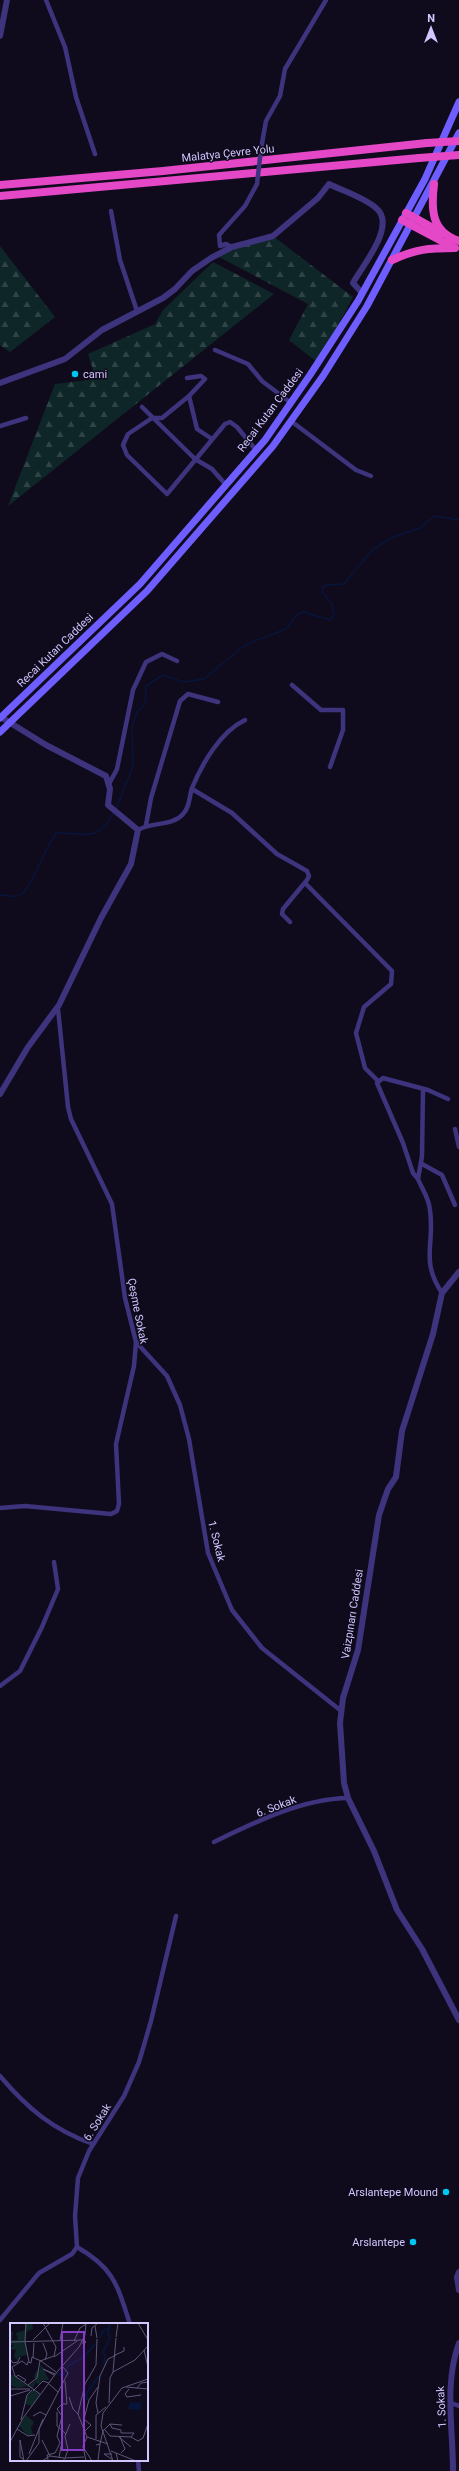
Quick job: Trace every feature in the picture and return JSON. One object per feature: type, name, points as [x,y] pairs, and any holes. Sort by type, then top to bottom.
[{"type":"highway","name":"Malatya Çevre Yolu","points":[[0,185],[163,171],[427,143],[459,142]]},
{"type":"highway","name":"Malatya Çevre Yolu","points":[[0,196],[459,155]]},
{"type":"highway","points":[[434,184],[432,207],[442,233]]},
{"type":"highway","points":[[404,216],[458,246]]},
{"type":"highway","points":[[413,221],[442,233],[458,246]]},
{"type":"highway","points":[[392,260],[421,249],[458,246]]},
{"type":"main road","name":"Recai Kutan Caddesi","points":[[1,717],[140,584],[256,450],[291,403],[362,293],[425,179],[459,102]]},
{"type":"main road","name":"Recai Kutan Caddesi","points":[[0,732],[147,591],[273,446],[367,306],[434,184],[459,133]]},
{"type":"street","points":[[0,36],[7,0]]},
{"type":"street","points":[[46,0],[65,47],[76,96],[95,154]]},
{"type":"street","points":[[232,247],[226,244],[220,246],[218,235],[245,206],[257,184],[266,121],[280,96],[285,68],[326,0]]},
{"type":"street","points":[[0,383],[65,358],[102,330],[163,298],[175,290],[192,271],[232,247],[273,236],[318,198],[329,184],[375,207],[382,215],[384,224],[382,234],[352,283],[362,293]]},
{"type":"street","points":[[111,211],[120,260],[137,311]]},
{"type":"street","points":[[215,350],[248,364],[262,380],[291,403]]},
{"type":"street","points":[[187,378],[201,376],[205,379],[189,396],[162,418],[152,418],[128,434],[123,445],[127,455],[167,494],[174,488],[195,459],[224,424],[230,422],[237,427],[256,450]]},
{"type":"street","points":[[189,396],[197,429],[212,439]]},
{"type":"street","points":[[142,407],[195,459],[212,469],[226,485]]},
{"type":"street","points":[[0,426],[26,418]]},
{"type":"street","points":[[290,421],[356,470],[371,476]]},
{"type":"street","points":[[109,784],[117,769],[133,690],[146,662],[162,654],[177,661]]},
{"type":"street","points":[[292,685],[321,710],[343,710],[343,730],[330,767]]},
{"type":"street","points":[[146,825],[151,798],[180,701],[188,694],[218,702]]},
{"type":"street","points":[[1,717],[46,745],[101,772],[106,776],[109,784],[108,805],[138,830]]},
{"type":"street","points":[[0,1094],[28,1047],[59,1005],[101,918],[131,864],[138,830],[146,825],[172,821],[182,816],[189,804],[192,789],[218,743],[245,720]]},
{"type":"street","points":[[192,789],[241,820],[277,854],[307,871],[309,876],[305,883],[282,909],[282,914],[290,922]]},
{"type":"street","points":[[305,883],[392,971],[390,984],[364,1007],[356,1033],[366,1068],[378,1081],[378,1088],[401,1137],[413,1173],[426,1194],[430,1212],[431,1273],[442,1293]]},
{"type":"street","name":"Çeşme Sokak","points":[[0,1508],[24,1506],[97,1514],[111,1514],[117,1511],[119,1504],[116,1444],[134,1366],[136,1342],[125,1298],[112,1204],[71,1119],[68,1107],[56,1012],[59,1005]]},
{"type":"street","points":[[378,1081],[383,1078],[434,1092],[448,1099]]},
{"type":"street","points":[[418,1179],[422,1164],[423,1090]]},
{"type":"street","points":[[455,1129],[459,1147]]},
{"type":"street","points":[[422,1164],[442,1175],[455,1205]]},
{"type":"street","name":"Vaizpınarı Caddesi","points":[[459,1272],[442,1293],[433,1334],[402,1431],[396,1477],[388,1489],[379,1515],[358,1650],[340,1710],[344,1784],[348,1798],[374,1851],[397,1910],[422,1949],[459,2020]]},
{"type":"street","name":"1. Sokak","points":[[136,1342],[167,1376],[180,1405],[189,1439],[205,1544],[232,1610],[262,1648],[340,1710]]},
{"type":"street","points":[[0,1686],[20,1671],[42,1627],[58,1589],[54,1562]]},
{"type":"street","name":"6. Sokak","points":[[214,1842],[310,1802],[328,1798],[348,1798]]},
{"type":"street","name":"6. Sokak","points":[[77,2247],[75,2216],[77,2183],[93,2144],[124,2096],[139,2062],[151,2021],[176,1916]]},
{"type":"street","points":[[0,2076],[50,2124],[73,2137],[93,2144]]},
{"type":"street","points":[[0,2320],[39,2273],[72,2254],[77,2247],[98,2261],[112,2275],[130,2323]]},
{"type":"street","points":[[459,2272],[457,2277],[459,2290]]},
{"type":"street","name":"1. Sokak","points":[[453,2471],[451,2370],[459,2343]]},
{"type":"street","points":[[451,2403],[459,2406]]},
{"type":"street","points":[[138,2461],[139,2471]]},
{"type":"green space","points":[[273,236],[353,297],[318,363],[289,340],[308,304],[217,256],[232,247]]},
{"type":"green space","points":[[0,246],[55,317],[10,352],[0,345]]},
{"type":"green space","points":[[213,262],[274,294],[8,506],[55,384],[96,379],[88,354],[155,324],[163,310]]},
{"type":"waterway","points":[[116,809],[133,766],[132,727],[137,712],[145,704],[146,686],[163,675],[184,682],[204,679],[245,645],[286,629],[297,615],[303,612],[330,620],[334,615],[332,604],[322,592],[323,587],[327,585],[344,584],[372,550],[391,538],[420,528],[435,516],[459,520]]},
{"type":"waterway","points":[[0,895],[17,896],[26,890],[56,833],[90,834],[96,832],[102,829],[114,812]]},
{"type":"place","name":"cami","points":[[75,374]]},
{"type":"place","name":"Arslantepe Mound","points":[[446,2192]]},
{"type":"place","name":"Arslantepe","points":[[413,2242]]}]
